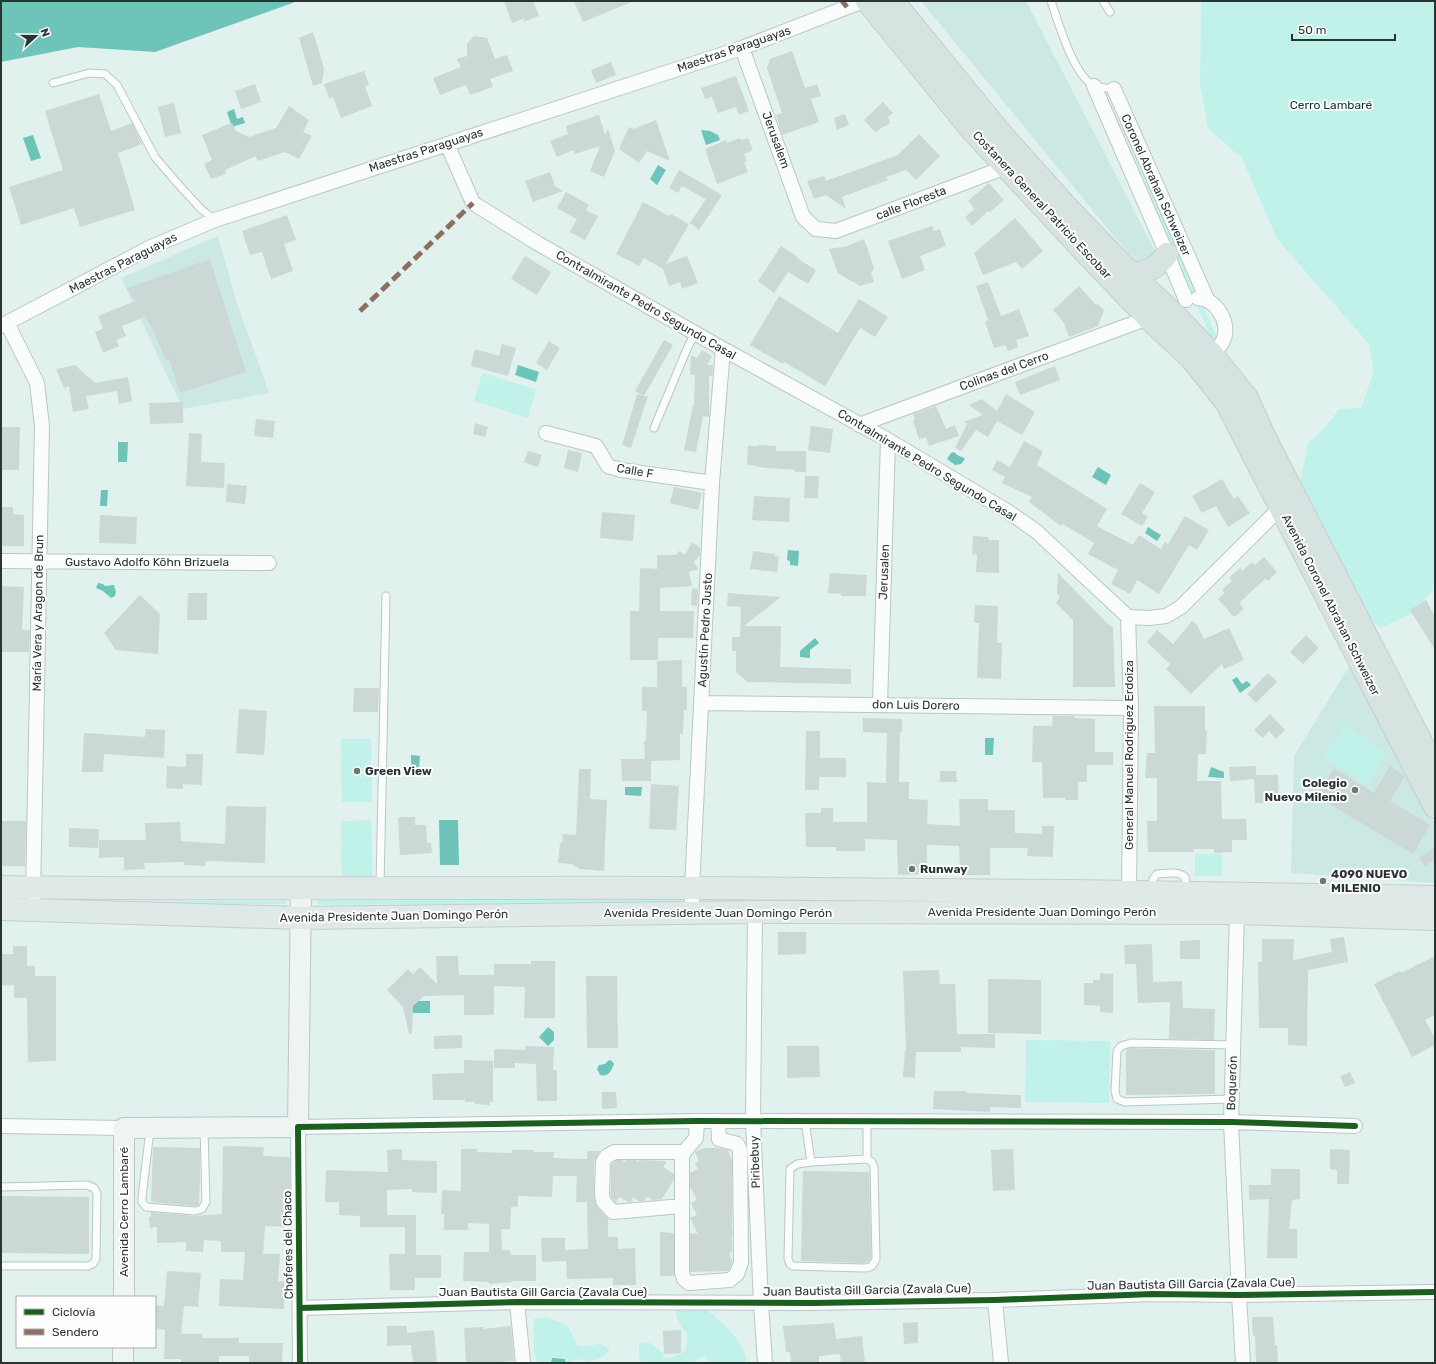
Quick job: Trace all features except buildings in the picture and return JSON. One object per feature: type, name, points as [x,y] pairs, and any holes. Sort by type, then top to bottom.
[{"type":"highway","name":"Costanera General Patricio Escobar","points":[[867,1],[970,128],[1006,167],[1148,318],[1237,400]]},
{"type":"highway","name":"Costanera General Patricio Escobar","points":[[893,1],[1003,136],[1066,206],[1132,275],[1180,307],[1210,352],[1237,400]]},
{"type":"highway","points":[[1083,250],[1093,252],[1104,260],[1184,339],[1224,388],[1227,395],[1237,400]]},
{"type":"highway","points":[[1132,275],[1148,271],[1155,267],[1168,254]]},
{"type":"highway","points":[[1180,307],[1176,323],[1184,339],[1200,351],[1210,352]]},
{"type":"highway","name":"Avenida Coronel Abrahan Schweizer","points":[[1237,400],[1280,508],[1435,807]]},
{"type":"highway","name":"Avenida Coronel Abrahan Schweizer","points":[[1237,400],[1265,438],[1435,769]]},
{"type":"main road","name":"Avenida Presidente Juan Domingo Perón","points":[[1,887],[380,889],[692,888],[1152,892],[1435,897]]},
{"type":"main road","name":"Choferes del Chaco","points":[[298,1127],[301,888]]},
{"type":"main road","name":"Avenida Presidente Juan Domingo Perón","points":[[1,909],[301,918],[692,912],[1237,913],[1435,918]]},
{"type":"main road","points":[[124,1128],[298,1127]]},
{"type":"main road","name":"Avenida Cerro Lambaré","points":[[124,1128],[124,1296]]},
{"type":"main road","points":[[123,1348],[123,1363]]},
{"type":"street","name":"Maestras Paraguayas","points":[[4,325],[151,247],[215,220],[742,48],[863,1]]},
{"type":"street","name":"Jerusalem","points":[[742,48],[803,217],[816,229]]},
{"type":"street","name":"Coronel Abrahan Schweizer","points":[[1094,86],[1168,254],[1180,307]]},
{"type":"street","name":"Coronel Abrahan Schweizer","points":[[1114,89],[1206,299]]},
{"type":"street","name":"Contralmirante Pedro Segundo Casal","points":[[447,144],[474,203],[537,242],[723,349],[888,440],[1007,511],[1036,531],[1128,617]]},
{"type":"street","name":"calle Floresta","points":[[816,229],[836,231],[1006,167]]},
{"type":"street","points":[[1180,307],[1192,298],[1206,299],[1215,305],[1219,310],[1225,328],[1225,337],[1222,345],[1210,352]]},
{"type":"street","name":"Colinas del Cerro","points":[[859,425],[1148,318]]},
{"type":"street","name":"María Vera y Aragon de Brun","points":[[4,325],[37,383],[42,426],[33,910]]},
{"type":"street","name":"Agustín Pedro Justo","points":[[692,912],[712,483],[723,349]]},
{"type":"street","name":"Calle F","points":[[546,433],[596,446],[608,466],[621,470],[712,483]]},
{"type":"street","name":"Jerusalen","points":[[880,705],[888,440]]},
{"type":"street","points":[[1128,617],[1150,618],[1166,616],[1181,607],[1280,508]]},
{"type":"street","name":"Gustavo Adolfo Köhn Brizuela","points":[[1,561],[269,563]]},
{"type":"street","name":"General Manuel Rodriguez Erdoiza","points":[[1128,617],[1130,708],[1129,892]]},
{"type":"street","name":"don Luis Dorero","points":[[702,703],[1130,708]]},
{"type":"street","points":[[1237,913],[1240,907],[1248,901],[1268,894]]},
{"type":"street","name":"Piribebuy","points":[[755,912],[753,1121],[765,1363]]},
{"type":"street","name":"Boquerón","points":[[1237,913],[1231,1122],[1243,1363]]},
{"type":"street","points":[[695,1140],[719,1139],[737,1144],[740,1150],[742,1262],[737,1274],[730,1280],[689,1283],[684,1279],[682,1273],[682,1157],[684,1152],[695,1140],[698,1121]]},
{"type":"street","points":[[298,1127],[698,1121],[1231,1122],[1355,1126]]},
{"type":"street","points":[[718,1121],[719,1139]]},
{"type":"street","points":[[1,1126],[124,1128]]},
{"type":"street","name":"Choferes del Chaco","points":[[298,1127],[300,1363]]},
{"type":"street","points":[[682,1206],[613,1212],[603,1201],[603,1162],[607,1156],[614,1152],[684,1152]]},
{"type":"street","name":"Juan Bautista Gill Garcia (Zavala Cue)","points":[[300,1308],[517,1302],[820,1303],[995,1300],[1153,1294],[1239,1295],[1435,1292]]},
{"type":"street","points":[[995,1300],[1001,1363]]},
{"type":"street","points":[[517,1302],[524,1363]]},
{"type":"lane","name":"Coronel Abrahan Schweizer","points":[[1051,1],[1070,56],[1083,76],[1094,86],[1114,89]]},
{"type":"lane","points":[[1102,1],[1110,12]]},
{"type":"lane","points":[[53,83],[89,74],[105,74],[117,85],[155,157],[201,209],[215,220]]},
{"type":"lane","points":[[654,428],[695,333]]},
{"type":"lane","points":[[380,889],[386,596]]},
{"type":"lane","points":[[1231,1099],[1125,1102],[1117,1099],[1115,1091],[1117,1051],[1121,1046],[1131,1043],[1233,1044]]},
{"type":"lane","points":[[805,1121],[812,1162]]},
{"type":"lane","points":[[867,1122],[867,1159]]},
{"type":"lane","points":[[151,1128],[142,1202],[146,1207],[195,1210],[202,1209],[206,1202],[204,1128]]},
{"type":"lane","points":[[867,1159],[872,1162],[874,1167],[876,1259],[870,1268],[793,1266],[790,1264],[788,1259],[790,1168],[797,1164],[812,1162],[867,1159]]},
{"type":"lane","points":[[1,1187],[87,1185],[94,1188],[96,1193],[96,1259],[93,1264],[88,1266],[1,1266]]},
{"type":"shaded area","points":[[921,1],[1026,1],[1158,257],[1141,269]]},
{"type":"shaded area","points":[[218,236],[237,303],[269,393],[183,409],[121,278]]},
{"type":"shaded area","name":"Colegio Nuevo Milenio","points":[[1350,665],[1435,824],[1435,883],[1291,873],[1294,756]]},
{"type":"green space","name":"Cerro Lambaré","points":[[1201,1],[1435,1],[1435,588],[1413,613],[1380,628],[1358,605],[1299,488],[1308,443],[1325,428],[1339,409],[1361,408],[1374,371],[1369,344],[1277,239],[1242,158],[1208,128],[1200,84]]},
{"type":"green space","points":[[1117,112],[1122,113],[1227,362],[1222,364]]},
{"type":"green space","points":[[482,373],[536,389],[528,418],[474,401]]},
{"type":"green space","points":[[1344,725],[1387,753],[1367,785],[1323,757]]},
{"type":"green space","name":"Green View","points":[[341,739],[371,739],[372,802],[342,802]]},
{"type":"green space","points":[[371,820],[373,883],[342,884],[341,821]]},
{"type":"green space","points":[[1195,854],[1222,854],[1222,876],[1195,876]]},
{"type":"green space","points":[[681,898],[683,901],[681,902],[319,905],[317,903],[319,900]]},
{"type":"green space","points":[[67,901],[285,901],[287,903],[67,904]]},
{"type":"green space","points":[[1026,1040],[1110,1041],[1109,1103],[1025,1102]]},
{"type":"green space","points":[[678,1302],[701,1305],[727,1327],[741,1345],[746,1356],[746,1363],[711,1363],[705,1356],[694,1361],[695,1363],[642,1363],[639,1355],[639,1344],[649,1342],[664,1354],[663,1358],[673,1357],[684,1353],[688,1340],[686,1332],[678,1321],[676,1315]]},
{"type":"green space","points":[[546,1317],[567,1325],[578,1346],[590,1346],[600,1343],[610,1350],[603,1357],[589,1362],[578,1359],[564,1363],[538,1363],[534,1351],[534,1319]]},
{"type":"water","points":[[1,1],[298,1],[155,52],[78,47],[1,62]]},
{"type":"water","points":[[234,109],[237,119],[243,117],[245,123],[232,127],[227,112]]},
{"type":"water","points":[[701,130],[710,131],[718,135],[720,140],[706,145]]},
{"type":"water","points":[[33,135],[41,158],[31,161],[23,138]]},
{"type":"water","points":[[658,165],[666,170],[657,185],[650,179]]},
{"type":"water","points":[[518,365],[539,372],[536,382],[515,375]]},
{"type":"water","points":[[118,442],[128,442],[127,462],[118,462]]},
{"type":"water","points":[[954,452],[965,459],[961,464],[955,465],[947,459],[951,453]]},
{"type":"water","points":[[1098,467],[1111,475],[1106,485],[1092,477]]},
{"type":"water","points":[[101,490],[108,490],[107,506],[100,506]]},
{"type":"water","points":[[1148,527],[1161,535],[1157,541],[1145,533]]},
{"type":"water","points":[[788,550],[799,551],[798,566],[790,565],[790,561],[787,560]]},
{"type":"water","points":[[98,583],[105,586],[114,585],[116,592],[115,596],[111,598],[103,591],[96,588]]},
{"type":"water","points":[[815,638],[819,643],[810,650],[810,658],[800,657],[800,651]]},
{"type":"water","points":[[1237,677],[1242,684],[1247,681],[1251,685],[1240,693],[1232,680]]},
{"type":"water","points":[[985,738],[994,738],[993,755],[985,755]]},
{"type":"water","points":[[411,755],[420,756],[419,770],[411,769]]},
{"type":"water","points":[[1211,767],[1224,772],[1224,778],[1208,777]]},
{"type":"water","points":[[625,787],[642,787],[641,796],[625,795]]},
{"type":"water","points":[[439,820],[458,820],[459,865],[440,865]]},
{"type":"water","points":[[411,1001],[430,1001],[430,1013],[411,1013]]},
{"type":"water","points":[[548,1027],[554,1032],[554,1040],[548,1046],[539,1037]]},
{"type":"water","points":[[609,1060],[614,1064],[611,1071],[606,1075],[600,1075],[597,1069],[599,1065],[605,1064]]},
{"type":"water","points":[[552,1358],[565,1359],[565,1363],[551,1363]]},
{"type":"marked path","points":[[842,1],[847,7]]},
{"type":"marked path","points":[[360,311],[473,203]]},
{"type":"cycle path","points":[[300,1363],[298,1127],[697,1121],[1231,1122],[1355,1126]]},
{"type":"cycle path","points":[[300,1308],[517,1302],[812,1303],[995,1300],[1153,1294],[1239,1295],[1435,1292]]},
{"type":"place","name":"Green View","points":[[357,771]]},
{"type":"place","name":"Colegio Nuevo Milenio","points":[[1355,790]]},
{"type":"place","name":"Runway","points":[[912,869]]},
{"type":"place","name":"4090 NUEVO MILENIO","points":[[1323,881]]}]
